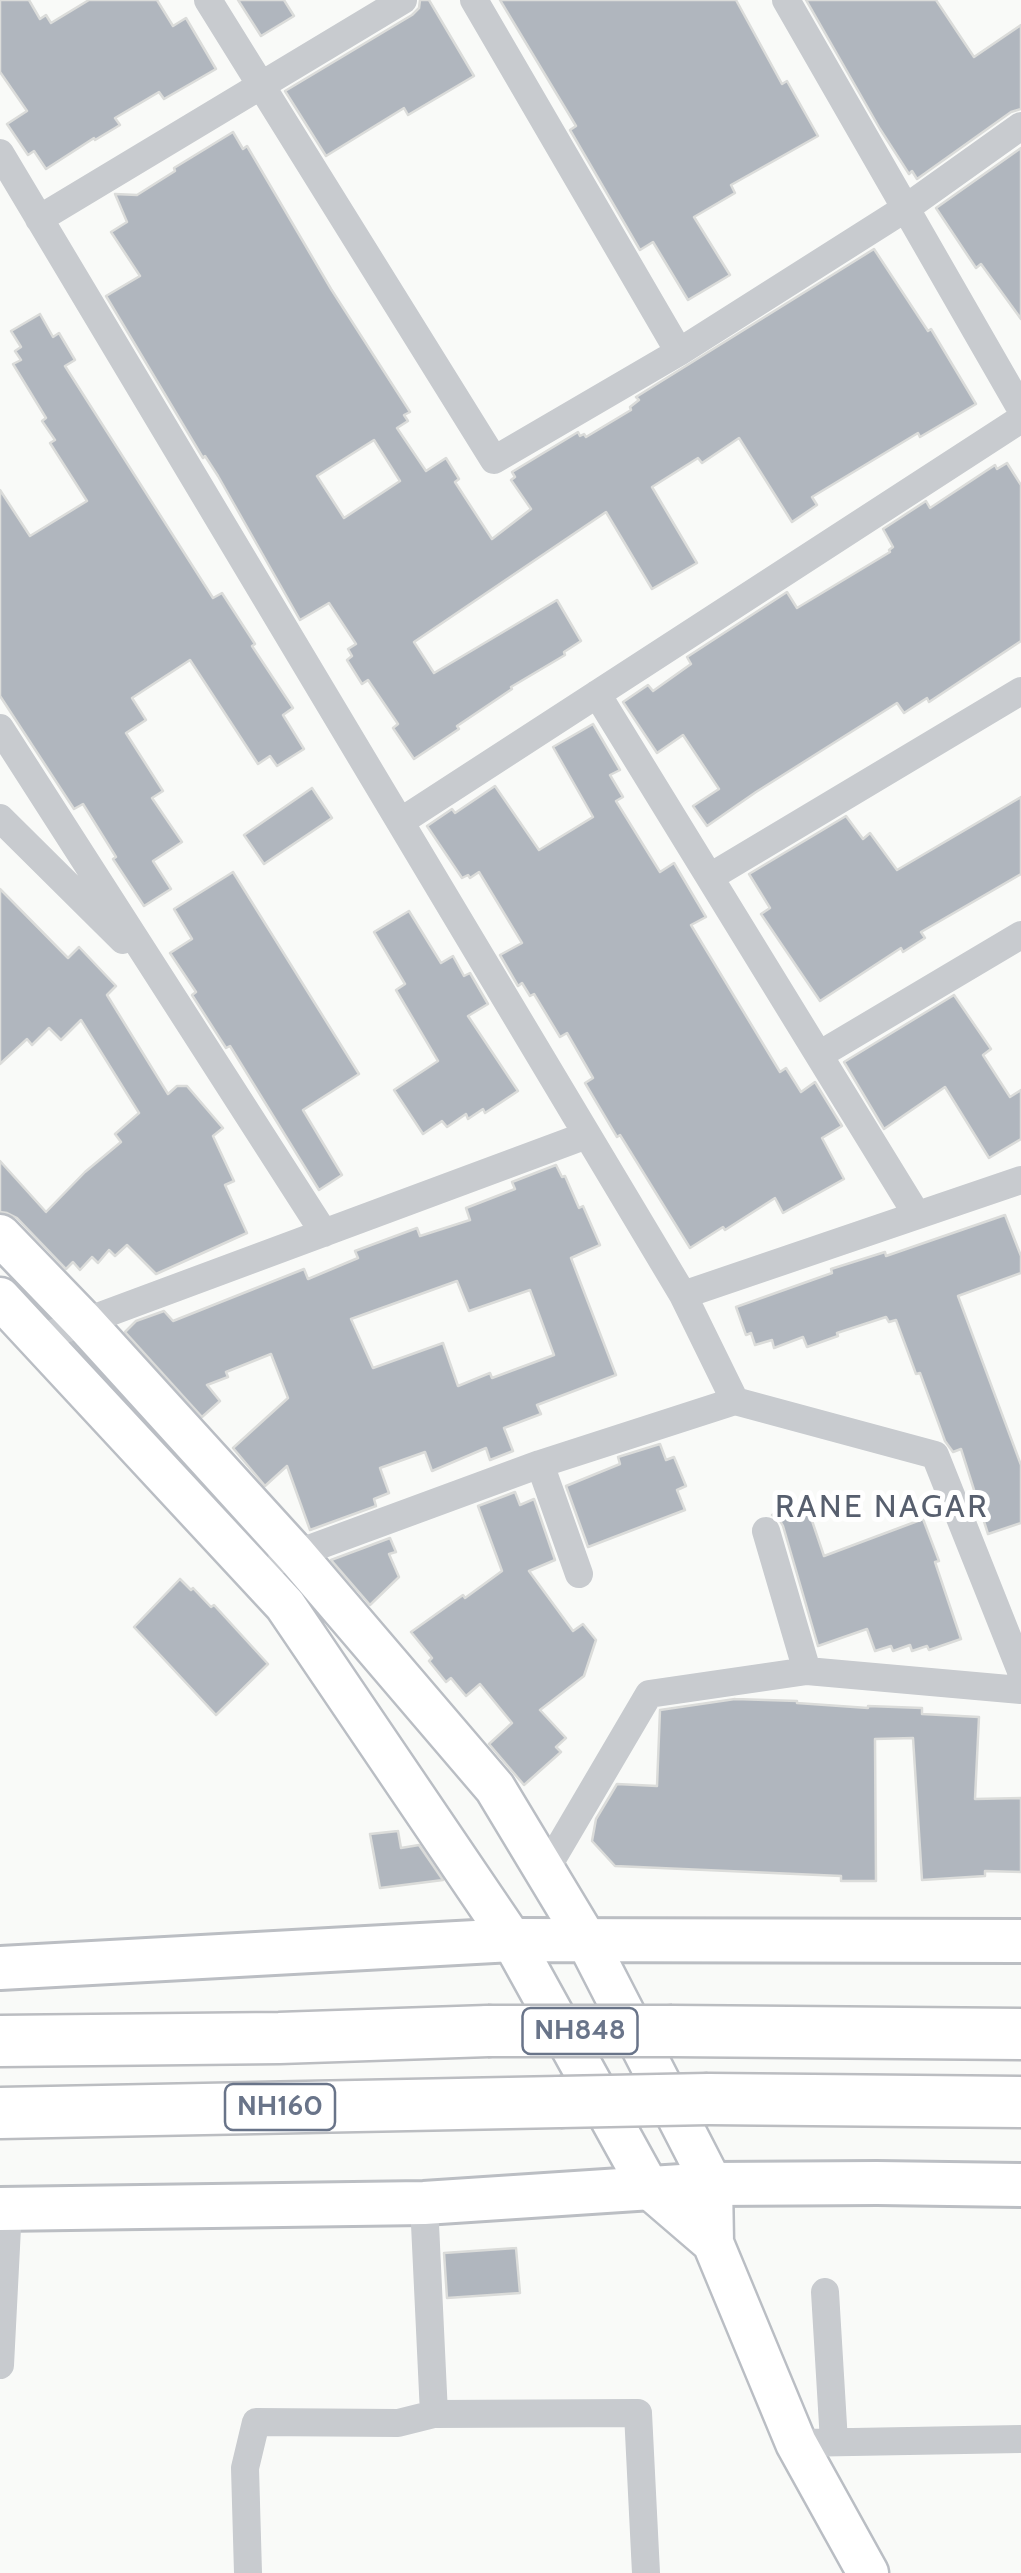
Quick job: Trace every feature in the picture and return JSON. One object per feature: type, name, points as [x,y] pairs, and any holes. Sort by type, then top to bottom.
[{"type":"highway","name":"NH848","points":[[0,2041],[279,2038],[488,2030],[1021,2034]]},
{"type":"highway","name":"NH160","points":[[0,2113],[708,2100],[1021,2102]]},
{"type":"main road","points":[[0,1968],[512,1940],[1021,1941]]},
{"type":"main road","points":[[4,2208],[424,2204],[712,2184],[1021,2185]]},
{"type":"street","points":[[208,0],[494,460],[680,352],[906,208],[1021,126]]},
{"type":"street","points":[[39,218],[403,0]]},
{"type":"street","points":[[474,0],[680,352]]},
{"type":"street","points":[[786,0],[1021,409]]},
{"type":"street","points":[[0,154],[10,189],[39,218],[683,1296],[735,1402]]},
{"type":"street","points":[[400,822],[1021,419]]},
{"type":"street","points":[[710,877],[1021,690]]},
{"type":"street","points":[[597,694],[918,1215]]},
{"type":"street","points":[[0,728],[324,1233]]},
{"type":"street","points":[[0,818],[160,976]]},
{"type":"street","points":[[819,1055],[1021,934]]},
{"type":"street","points":[[38,1339],[587,1135]]},
{"type":"street","points":[[683,1296],[1021,1180]]},
{"type":"street","points":[[0,1235],[295,1554],[494,1788],[586,1940],[712,2184],[712,2243]]},
{"type":"street","points":[[0,1298],[285,1605],[512,1940],[650,2188],[712,2243],[815,2443],[868,2573]]},
{"type":"street","points":[[252,1569],[540,1464],[735,1402],[935,1455],[1021,1671]]},
{"type":"street","points":[[540,1464],[578,1574]]},
{"type":"street","points":[[766,1531],[807,1672]]},
{"type":"street","points":[[545,1871],[648,1694],[807,1672],[1021,1690]]},
{"type":"street","points":[[424,2204],[434,2414]]},
{"type":"street","points":[[0,2366],[4,2208]]},
{"type":"street","points":[[815,2443],[824,2292]]},
{"type":"street","points":[[248,2573],[245,2468],[256,2422],[398,2422],[434,2414],[638,2413],[646,2573]]},
{"type":"street","points":[[815,2443],[1021,2439]]},
{"type":"building","points":[[0,0],[29,0],[40,19],[46,15],[51,23],[89,0],[157,0],[173,26],[186,18],[216,69],[164,99],[159,92],[115,118],[120,125],[46,169],[34,151],[28,155],[7,124],[27,111],[0,72]]},
{"type":"building","points":[[238,0],[284,0],[294,16],[261,36]]},
{"type":"building","points":[[420,0],[429,0],[474,76],[408,115],[404,108],[326,156],[285,91],[412,15]]},
{"type":"building","points":[[500,0],[736,0],[782,84],[787,81],[818,136],[731,185],[735,193],[694,217],[730,275],[688,300],[653,242],[640,250],[570,130],[576,126]]},
{"type":"building","points":[[806,0],[936,0],[974,57],[1021,25],[1021,109],[1011,112],[917,179],[912,171],[909,174],[880,129]]},
{"type":"building","points":[[233,132],[243,149],[247,146],[331,289],[410,412],[404,415],[408,421],[397,428],[426,471],[446,458],[459,479],[455,482],[492,539],[531,509],[511,480],[515,477],[512,472],[578,432],[586,437],[631,410],[639,400],[636,397],[874,249],[928,331],[931,329],[976,404],[920,437],[918,433],[812,497],[817,505],[792,522],[739,438],[702,463],[698,458],[652,487],[697,563],[652,589],[606,512],[414,642],[434,673],[557,600],[581,641],[414,759],[393,728],[398,724],[368,680],[362,684],[347,660],[352,656],[348,649],[356,644],[329,603],[300,620],[218,476],[203,458],[106,296],[140,276],[111,232],[127,222],[115,194],[137,195],[175,171],[174,168]],"holes":[[[374,440],[400,481],[344,518],[317,476]]]},
{"type":"building","points":[[1021,148],[1021,319],[981,264],[976,268],[936,208]]},
{"type":"building","points":[[40,314],[53,337],[59,333],[75,360],[65,366],[213,598],[222,593],[255,644],[252,646],[293,708],[283,715],[304,749],[277,766],[270,756],[258,764],[190,660],[132,698],[146,720],[126,733],[163,791],[152,798],[182,842],[153,861],[171,889],[144,906],[83,804],[74,809],[0,696],[0,490],[30,536],[87,501],[50,443],[55,440],[42,421],[46,418],[13,364],[21,360],[15,351],[21,347],[11,331]]},
{"type":"building","points":[[1007,463],[1021,485],[1021,641],[929,702],[927,698],[904,713],[897,703],[707,826],[693,806],[719,789],[683,735],[657,753],[623,702],[648,685],[653,691],[691,664],[687,657],[787,592],[797,608],[890,552],[893,547],[883,529],[926,501],[930,508],[995,465],[997,469]]},
{"type":"building","points":[[593,724],[620,770],[610,775],[623,797],[616,801],[660,872],[674,863],[706,917],[691,925],[780,1072],[786,1068],[801,1092],[815,1082],[842,1126],[822,1138],[844,1179],[783,1213],[775,1198],[690,1248],[585,1083],[593,1078],[567,1033],[560,1037],[534,994],[530,996],[522,983],[518,986],[500,955],[522,943],[479,872],[462,878],[427,826],[495,786],[539,850],[593,817],[553,747]]},
{"type":"building","points":[[312,788],[332,818],[264,864],[244,835]]},
{"type":"building","points":[[1021,797],[1021,874],[921,932],[925,938],[903,952],[901,948],[820,1001],[761,914],[770,908],[749,874],[846,816],[863,839],[870,833],[897,870]]},
{"type":"building","points":[[233,872],[359,1074],[303,1110],[342,1175],[319,1190],[230,1046],[226,1048],[192,995],[196,992],[170,953],[192,939],[174,909]]},
{"type":"building","points":[[0,889],[68,958],[79,947],[116,986],[107,995],[168,1094],[177,1086],[187,1086],[223,1128],[213,1136],[234,1181],[225,1185],[247,1233],[156,1274],[127,1245],[115,1256],[109,1250],[98,1263],[92,1257],[80,1270],[73,1262],[66,1269],[17,1218],[0,1212],[0,1161],[46,1212],[121,1142],[115,1134],[139,1113],[81,1020],[61,1040],[49,1028],[32,1045],[27,1039],[0,1064]]},
{"type":"building","points":[[409,911],[441,963],[453,956],[464,976],[470,973],[488,1004],[468,1016],[518,1091],[485,1113],[483,1109],[468,1119],[466,1114],[447,1127],[442,1121],[423,1134],[394,1090],[438,1061],[396,990],[405,984],[374,932]]},
{"type":"building","points":[[954,995],[991,1049],[983,1055],[1010,1097],[1021,1090],[1021,1139],[989,1158],[945,1087],[884,1129],[844,1062]]},
{"type":"building","points":[[556,1165],[579,1208],[583,1206],[600,1245],[571,1258],[616,1375],[537,1405],[541,1414],[504,1428],[513,1451],[490,1460],[486,1448],[432,1471],[425,1452],[380,1468],[389,1493],[374,1499],[376,1506],[310,1530],[287,1466],[265,1486],[233,1448],[288,1398],[271,1354],[226,1372],[228,1377],[207,1385],[220,1401],[202,1417],[125,1332],[136,1321],[164,1311],[173,1321],[304,1269],[308,1279],[358,1258],[355,1251],[417,1228],[420,1236],[470,1220],[466,1208],[515,1189],[512,1182]],"holes":[[[457,1281],[469,1311],[530,1290],[554,1355],[458,1386],[443,1343],[373,1368],[351,1319]]]},
{"type":"building","points":[[1005,1215],[1021,1256],[1021,1273],[958,1296],[1021,1465],[1021,1523],[988,1534],[961,1449],[953,1452],[945,1441],[896,1320],[889,1322],[886,1317],[807,1347],[803,1337],[774,1348],[772,1340],[755,1345],[751,1333],[746,1335],[736,1307],[832,1273],[831,1269],[885,1252],[886,1256]]},
{"type":"building","points":[[660,1444],[666,1460],[674,1457],[686,1486],[677,1490],[685,1510],[588,1547],[566,1486],[620,1464],[618,1457]]},
{"type":"building","points":[[515,1492],[520,1505],[534,1499],[555,1560],[529,1571],[573,1631],[583,1624],[596,1640],[584,1676],[540,1710],[566,1738],[556,1747],[561,1752],[524,1785],[489,1744],[512,1723],[480,1684],[466,1696],[451,1678],[446,1682],[411,1632],[502,1571],[478,1506]]},
{"type":"building","points":[[806,1503],[824,1556],[923,1519],[961,1639],[929,1650],[927,1646],[912,1651],[910,1645],[893,1651],[891,1646],[875,1651],[867,1629],[818,1646],[783,1526],[772,1515]]},
{"type":"building","points":[[390,1538],[396,1552],[389,1554],[399,1577],[370,1605],[331,1560]]},
{"type":"building","points":[[180,1579],[211,1607],[214,1605],[268,1664],[216,1715],[134,1627]]},
{"type":"building","points":[[735,1699],[922,1708],[922,1714],[979,1717],[975,1799],[1021,1798],[1021,1872],[985,1871],[985,1876],[922,1880],[913,1738],[875,1739],[876,1881],[615,1866],[592,1841],[596,1819],[617,1784],[657,1786],[660,1710]]},
{"type":"building","points":[[398,1831],[401,1848],[419,1845],[443,1880],[380,1888],[370,1834]]},
{"type":"building","points":[[516,2248],[520,2293],[447,2298],[444,2253]]},
{"type":"district","name":"RANE NAGAR","points":[[882,1508]]}]
